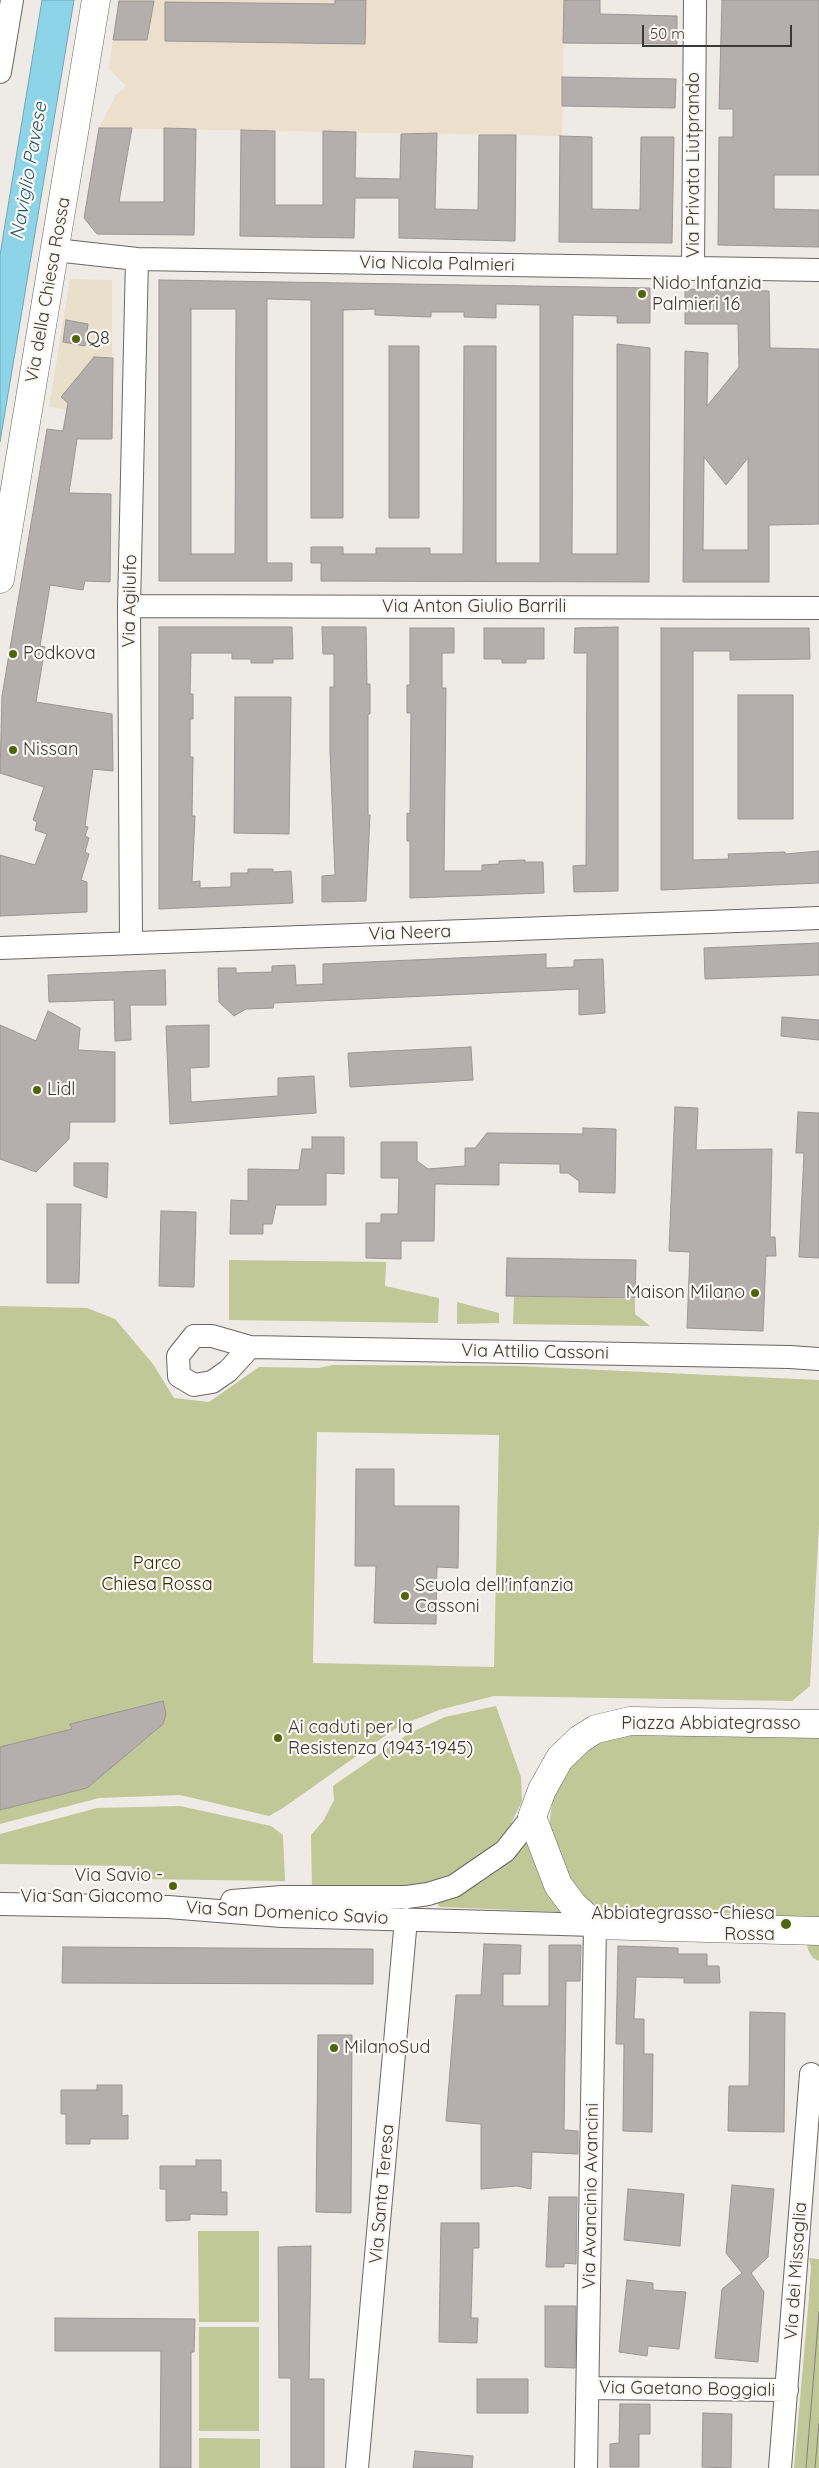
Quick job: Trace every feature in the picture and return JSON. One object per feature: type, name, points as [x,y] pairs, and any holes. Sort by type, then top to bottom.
[{"type":"street","points":[[0,72],[12,0]]},
{"type":"street","name":"Via della Chiesa Rossa","points":[[0,579],[96,0]]},
{"type":"street","name":"Via Privata Liutprando","points":[[693,269],[695,0]]},
{"type":"street","name":"Via Nicola Palmieri","points":[[55,250],[137,259],[819,270]]},
{"type":"street","name":"Via Agilulfo","points":[[131,943],[129,606],[137,259]]},
{"type":"street","name":"Via Anton Giulio Barrili","points":[[129,606],[819,608]]},
{"type":"street","name":"Via Neera","points":[[0,948],[819,918]]},
{"type":"street","name":"Via Attilio Cassoni","points":[[250,1347],[819,1359]]},
{"type":"street","name":"Piazza Abbiategrasso","points":[[407,1897],[428,1894],[454,1886],[505,1851],[532,1817],[545,1784],[560,1758],[580,1739],[596,1729],[630,1720],[819,1724]]},
{"type":"street","points":[[532,1817],[558,1884],[573,1905],[595,1925]]},
{"type":"street","name":"Via San Domenico Savio","points":[[168,1907],[282,1896],[407,1897]]},
{"type":"street","name":"Via San Domenico Savio","points":[[0,1904],[168,1907],[282,1916],[406,1919]]},
{"type":"street","points":[[406,1919],[819,1932]]},
{"type":"street","name":"Via Santa Teresa","points":[[357,2468],[406,1919]]},
{"type":"street","name":"Via Avancinio Avancini","points":[[586,2468],[595,1925]]},
{"type":"street","name":"Via dei Missaglia","points":[[780,2468],[811,2074]]},
{"type":"street","name":"Via Gaetano Boggiali","points":[[588,2388],[786,2390]]},
{"type":"shaded area","points":[[119,0],[564,0],[562,136],[99,128],[116,95],[126,86],[109,69]]},
{"type":"shaded area","points":[[70,279],[112,280],[112,414],[93,414],[49,407]]},
{"type":"green space","points":[[229,1260],[386,1262],[385,1286],[439,1298],[438,1323],[229,1320]]},
{"type":"green space","points":[[514,1296],[635,1299],[635,1314],[650,1326],[513,1324]]},
{"type":"green space","points":[[457,1302],[499,1313],[499,1323],[457,1324]]},
{"type":"green space","name":"Parco Chiesa Rossa","points":[[0,1306],[87,1308],[115,1319],[153,1364],[174,1398],[209,1402],[259,1367],[319,1368],[333,1365],[515,1366],[819,1380],[819,1526],[810,1686],[792,1701],[494,1696],[439,1710],[399,1726],[269,1816],[180,1795],[99,1798],[0,1824]],"holes":[[[317,1432],[499,1435],[494,1667],[313,1663]]]},
{"type":"green space","points":[[496,1706],[521,1777],[522,1801],[508,1830],[482,1857],[450,1878],[419,1889],[312,1888],[311,1835],[324,1820],[334,1800],[333,1786],[408,1734],[445,1717]]},
{"type":"green space","points":[[629,1729],[819,1732],[819,1922],[774,1922],[773,1914],[642,1911],[642,1919],[605,1912],[580,1894],[569,1880],[549,1826],[553,1797],[563,1772],[590,1745]]},
{"type":"green space","points":[[180,1806],[271,1826],[283,1835],[285,1881],[139,1879],[131,1866],[0,1864],[0,1834],[97,1808]]},
{"type":"green space","points":[[527,1839],[561,1912],[440,1907],[438,1905],[438,1902],[480,1883],[497,1871],[512,1858]]},
{"type":"green space","points":[[807,1942],[819,1942],[819,1961],[813,1958],[808,1950]]},
{"type":"green space","points":[[198,2231],[259,2231],[259,2322],[199,2322]]},
{"type":"green space","points":[[809,2258],[819,2259],[819,2468],[794,2468],[809,2297],[811,2266]]},
{"type":"green space","points":[[199,2327],[259,2327],[259,2431],[199,2431]]},
{"type":"green space","points":[[199,2438],[260,2439],[260,2468],[199,2468]]},
{"type":"water","name":"Naviglio Pavese","points":[[42,0],[74,0],[0,442],[0,255]]},
{"type":"building","points":[[335,0],[366,0],[365,44],[165,41],[165,2],[335,4]]},
{"type":"building","points":[[564,0],[600,0],[600,14],[677,16],[677,44],[563,43]]},
{"type":"building","points":[[722,0],[819,0],[819,175],[774,175],[774,209],[819,210],[819,247],[718,245],[719,137],[733,137],[733,109],[719,109]]},
{"type":"building","points":[[119,1],[154,1],[147,40],[113,40]]},
{"type":"building","points":[[562,77],[676,79],[675,108],[562,106]]},
{"type":"building","points":[[99,128],[132,128],[119,202],[164,202],[164,128],[196,129],[194,235],[97,234],[84,218]]},
{"type":"building","points":[[241,130],[275,131],[275,205],[323,205],[323,131],[356,132],[355,178],[400,179],[401,134],[437,133],[435,209],[478,210],[479,135],[516,135],[515,241],[399,238],[399,198],[355,198],[354,238],[240,236]]},
{"type":"building","points":[[560,136],[592,137],[592,209],[640,210],[641,137],[674,137],[672,243],[559,242]]},
{"type":"building","points":[[159,280],[650,288],[650,323],[617,323],[617,316],[573,315],[572,554],[617,554],[617,344],[650,348],[649,582],[321,581],[321,563],[311,563],[311,547],[343,547],[343,554],[376,554],[376,548],[430,548],[430,554],[463,554],[464,346],[496,346],[496,563],[540,563],[540,305],[496,304],[496,318],[464,317],[464,312],[431,312],[431,317],[375,315],[375,309],[343,310],[343,518],[311,518],[311,300],[267,299],[267,563],[292,563],[292,581],[159,581]],"holes":[[[191,309],[236,309],[235,554],[191,554]]]},
{"type":"building","points":[[685,289],[769,291],[770,348],[819,349],[819,524],[769,525],[769,582],[683,582],[685,351],[708,353],[707,406],[739,367],[738,324],[685,324]],"holes":[[[704,457],[726,485],[748,458],[748,550],[703,550]]]},
{"type":"building","points":[[66,320],[88,324],[85,346],[63,342]]},
{"type":"building","points":[[389,346],[419,346],[419,518],[389,518]]},
{"type":"building","points":[[94,357],[113,358],[112,439],[77,439],[69,493],[111,494],[110,582],[85,581],[83,590],[50,585],[40,646],[45,647],[36,702],[112,714],[113,771],[93,769],[85,826],[88,827],[85,836],[89,838],[85,852],[89,854],[81,880],[87,882],[87,912],[0,916],[0,855],[35,865],[47,834],[35,830],[37,822],[33,820],[44,787],[0,773],[2,696],[47,429],[63,431],[68,403],[61,397]]},
{"type":"building","points":[[159,627],[292,627],[293,659],[273,659],[273,663],[251,663],[251,659],[232,659],[232,653],[191,653],[190,694],[193,694],[193,719],[190,719],[190,757],[193,757],[192,816],[195,816],[192,882],[200,881],[200,888],[231,887],[231,873],[248,873],[248,869],[273,869],[273,872],[291,871],[293,903],[159,909]]},
{"type":"building","points":[[322,627],[366,627],[367,684],[370,684],[370,714],[368,714],[368,815],[370,815],[366,901],[322,902],[322,876],[335,875],[330,750],[330,687],[334,687],[334,654],[323,654]]},
{"type":"building","points":[[618,627],[618,891],[574,892],[573,866],[586,865],[587,653],[574,653],[575,628]]},
{"type":"building","points":[[410,628],[454,628],[454,653],[442,653],[442,688],[446,688],[444,871],[482,871],[482,865],[499,864],[499,861],[525,860],[525,862],[543,862],[544,893],[410,898],[410,841],[407,841],[407,813],[410,814],[411,713],[407,713],[407,685],[410,685]]},
{"type":"building","points":[[484,628],[544,628],[544,659],[526,659],[526,663],[502,663],[502,659],[484,659]]},
{"type":"building","points":[[661,628],[809,628],[810,659],[730,660],[730,651],[693,651],[693,860],[729,859],[728,854],[785,852],[785,854],[819,851],[819,883],[661,890]]},
{"type":"building","points":[[738,695],[793,695],[793,819],[738,819]]},
{"type":"building","points":[[235,697],[291,697],[289,834],[234,833]]},
{"type":"building","points":[[819,943],[819,975],[705,979],[704,948]]},
{"type":"building","points":[[546,954],[546,968],[574,967],[574,960],[603,959],[605,1013],[579,1015],[579,989],[274,1003],[273,1008],[246,1009],[234,1016],[219,1002],[218,968],[236,968],[236,973],[272,972],[272,966],[295,965],[296,985],[323,984],[323,964]]},
{"type":"building","points":[[165,970],[166,1005],[130,1005],[131,1040],[115,1041],[114,1000],[49,1002],[48,975]]},
{"type":"building","name":"Lidl","points":[[48,1011],[80,1028],[78,1050],[115,1052],[115,1122],[70,1122],[69,1139],[36,1172],[0,1159],[0,1025],[36,1041]]},
{"type":"building","points":[[782,1017],[819,1020],[819,1040],[781,1036]]},
{"type":"building","points":[[209,1025],[209,1067],[190,1068],[191,1102],[278,1096],[278,1078],[314,1076],[316,1113],[170,1124],[166,1026]]},
{"type":"building","points":[[471,1047],[473,1080],[350,1087],[348,1053]]},
{"type":"building","points":[[675,1107],[698,1108],[696,1150],[772,1149],[770,1237],[775,1237],[776,1256],[766,1256],[763,1331],[687,1328],[690,1252],[669,1251]]},
{"type":"building","points":[[798,1112],[819,1113],[819,1258],[799,1257],[804,1153],[796,1153]]},
{"type":"building","points":[[583,1128],[616,1129],[615,1193],[579,1192],[579,1181],[568,1173],[560,1173],[560,1164],[499,1163],[499,1185],[435,1184],[434,1241],[401,1241],[401,1259],[366,1258],[366,1223],[381,1223],[381,1214],[398,1214],[399,1178],[381,1178],[381,1142],[417,1142],[417,1161],[428,1169],[465,1166],[465,1148],[475,1148],[487,1133],[583,1134]]},
{"type":"building","points":[[312,1137],[344,1137],[344,1174],[326,1173],[326,1205],[276,1205],[272,1224],[263,1224],[263,1234],[230,1234],[231,1200],[248,1201],[248,1169],[299,1170],[302,1149],[312,1149]]},
{"type":"building","points":[[74,1163],[108,1163],[107,1198],[74,1186]]},
{"type":"building","points":[[47,1204],[81,1204],[79,1283],[47,1283]]},
{"type":"building","points":[[161,1211],[196,1212],[194,1287],[159,1286]]},
{"type":"building","points":[[507,1258],[636,1260],[635,1298],[506,1296]]},
{"type":"building","points":[[356,1469],[394,1469],[394,1506],[459,1506],[458,1568],[437,1567],[436,1624],[374,1623],[376,1566],[355,1566]]},
{"type":"building","points":[[163,1701],[166,1714],[163,1724],[87,1788],[0,1810],[0,1747],[72,1729],[70,1724]]},
{"type":"building","points":[[484,1944],[521,1945],[520,1974],[503,1974],[503,2006],[549,2006],[549,1945],[581,1945],[580,1981],[566,1981],[564,2130],[578,2131],[578,2154],[532,2152],[531,2189],[517,2186],[481,2189],[481,2124],[446,2121],[456,1995],[481,1995]]},
{"type":"building","points":[[618,1946],[678,1948],[678,1954],[707,1954],[707,1966],[719,1966],[720,1983],[684,1983],[684,1978],[636,1977],[634,2019],[644,2019],[644,2054],[653,2054],[652,2132],[623,2131],[624,2044],[616,2044]]},
{"type":"building","points":[[63,1947],[373,1949],[373,1984],[62,1983]]},
{"type":"building","points":[[750,2012],[785,2013],[784,2132],[728,2131],[729,2086],[749,2086]]},
{"type":"building","points":[[318,2035],[352,2035],[351,2213],[316,2212]]},
{"type":"building","points":[[97,2085],[122,2085],[122,2116],[128,2115],[128,2139],[90,2139],[90,2144],[66,2144],[66,2114],[61,2114],[61,2090],[97,2090]]},
{"type":"building","points":[[196,2160],[221,2160],[221,2192],[227,2192],[227,2215],[190,2214],[190,2220],[166,2221],[166,2189],[160,2189],[160,2166],[196,2166]]},
{"type":"building","points":[[732,2185],[774,2189],[768,2257],[751,2273],[764,2292],[758,2362],[715,2358],[722,2289],[742,2273],[726,2253]]},
{"type":"building","points":[[628,2189],[684,2194],[680,2246],[624,2240]]},
{"type":"building","points":[[549,2197],[577,2197],[576,2264],[564,2263],[564,2267],[546,2267]]},
{"type":"building","points":[[441,2223],[479,2223],[479,2248],[473,2248],[471,2318],[478,2318],[477,2343],[439,2342]]},
{"type":"building","points":[[311,2246],[309,2379],[324,2379],[324,2468],[291,2468],[291,2378],[279,2378],[278,2247]]},
{"type":"building","points":[[627,2280],[653,2283],[653,2290],[686,2292],[679,2349],[648,2346],[647,2356],[619,2352]]},
{"type":"building","points":[[545,2306],[576,2306],[575,2368],[545,2367]]},
{"type":"building","points":[[55,2318],[195,2319],[194,2352],[191,2352],[191,2468],[160,2468],[161,2351],[55,2351]]},
{"type":"building","points":[[477,2379],[528,2379],[528,2413],[477,2413]]},
{"type":"building","points":[[620,2404],[650,2404],[650,2434],[639,2434],[639,2467],[610,2467],[610,2444],[619,2443]]},
{"type":"building","points":[[703,2413],[732,2414],[731,2468],[702,2467]]},
{"type":"building","points":[[415,2451],[473,2456],[472,2468],[413,2468]]},
{"type":"tram line","points":[[806,2468],[819,2312]]},
{"type":"tram line","points":[[815,2468],[819,2423]]},
{"type":"place","name":"Nido Infanzia Palmieri 16","points":[[642,294]]},
{"type":"place","name":"Q8","points":[[76,339]]},
{"type":"place","name":"Podkova","points":[[13,654]]},
{"type":"place","name":"Nissan","points":[[13,750]]},
{"type":"place","name":"Lidl","points":[[37,1090]]},
{"type":"place","name":"Maison Milano","points":[[755,1293]]},
{"type":"place","name":"Scuola dell'infanzia Cassoni","points":[[405,1596]]},
{"type":"place","name":"Ai caduti per la Resistenza (1943-1945)","points":[[278,1738]]},
{"type":"place","name":"Via Savio - Via San Giacomo","points":[[173,1886]]},
{"type":"place","name":"Abbiategrasso-Chiesa Rossa","points":[[786,1924]]},
{"type":"place","name":"MilanoSud","points":[[334,2048]]}]
